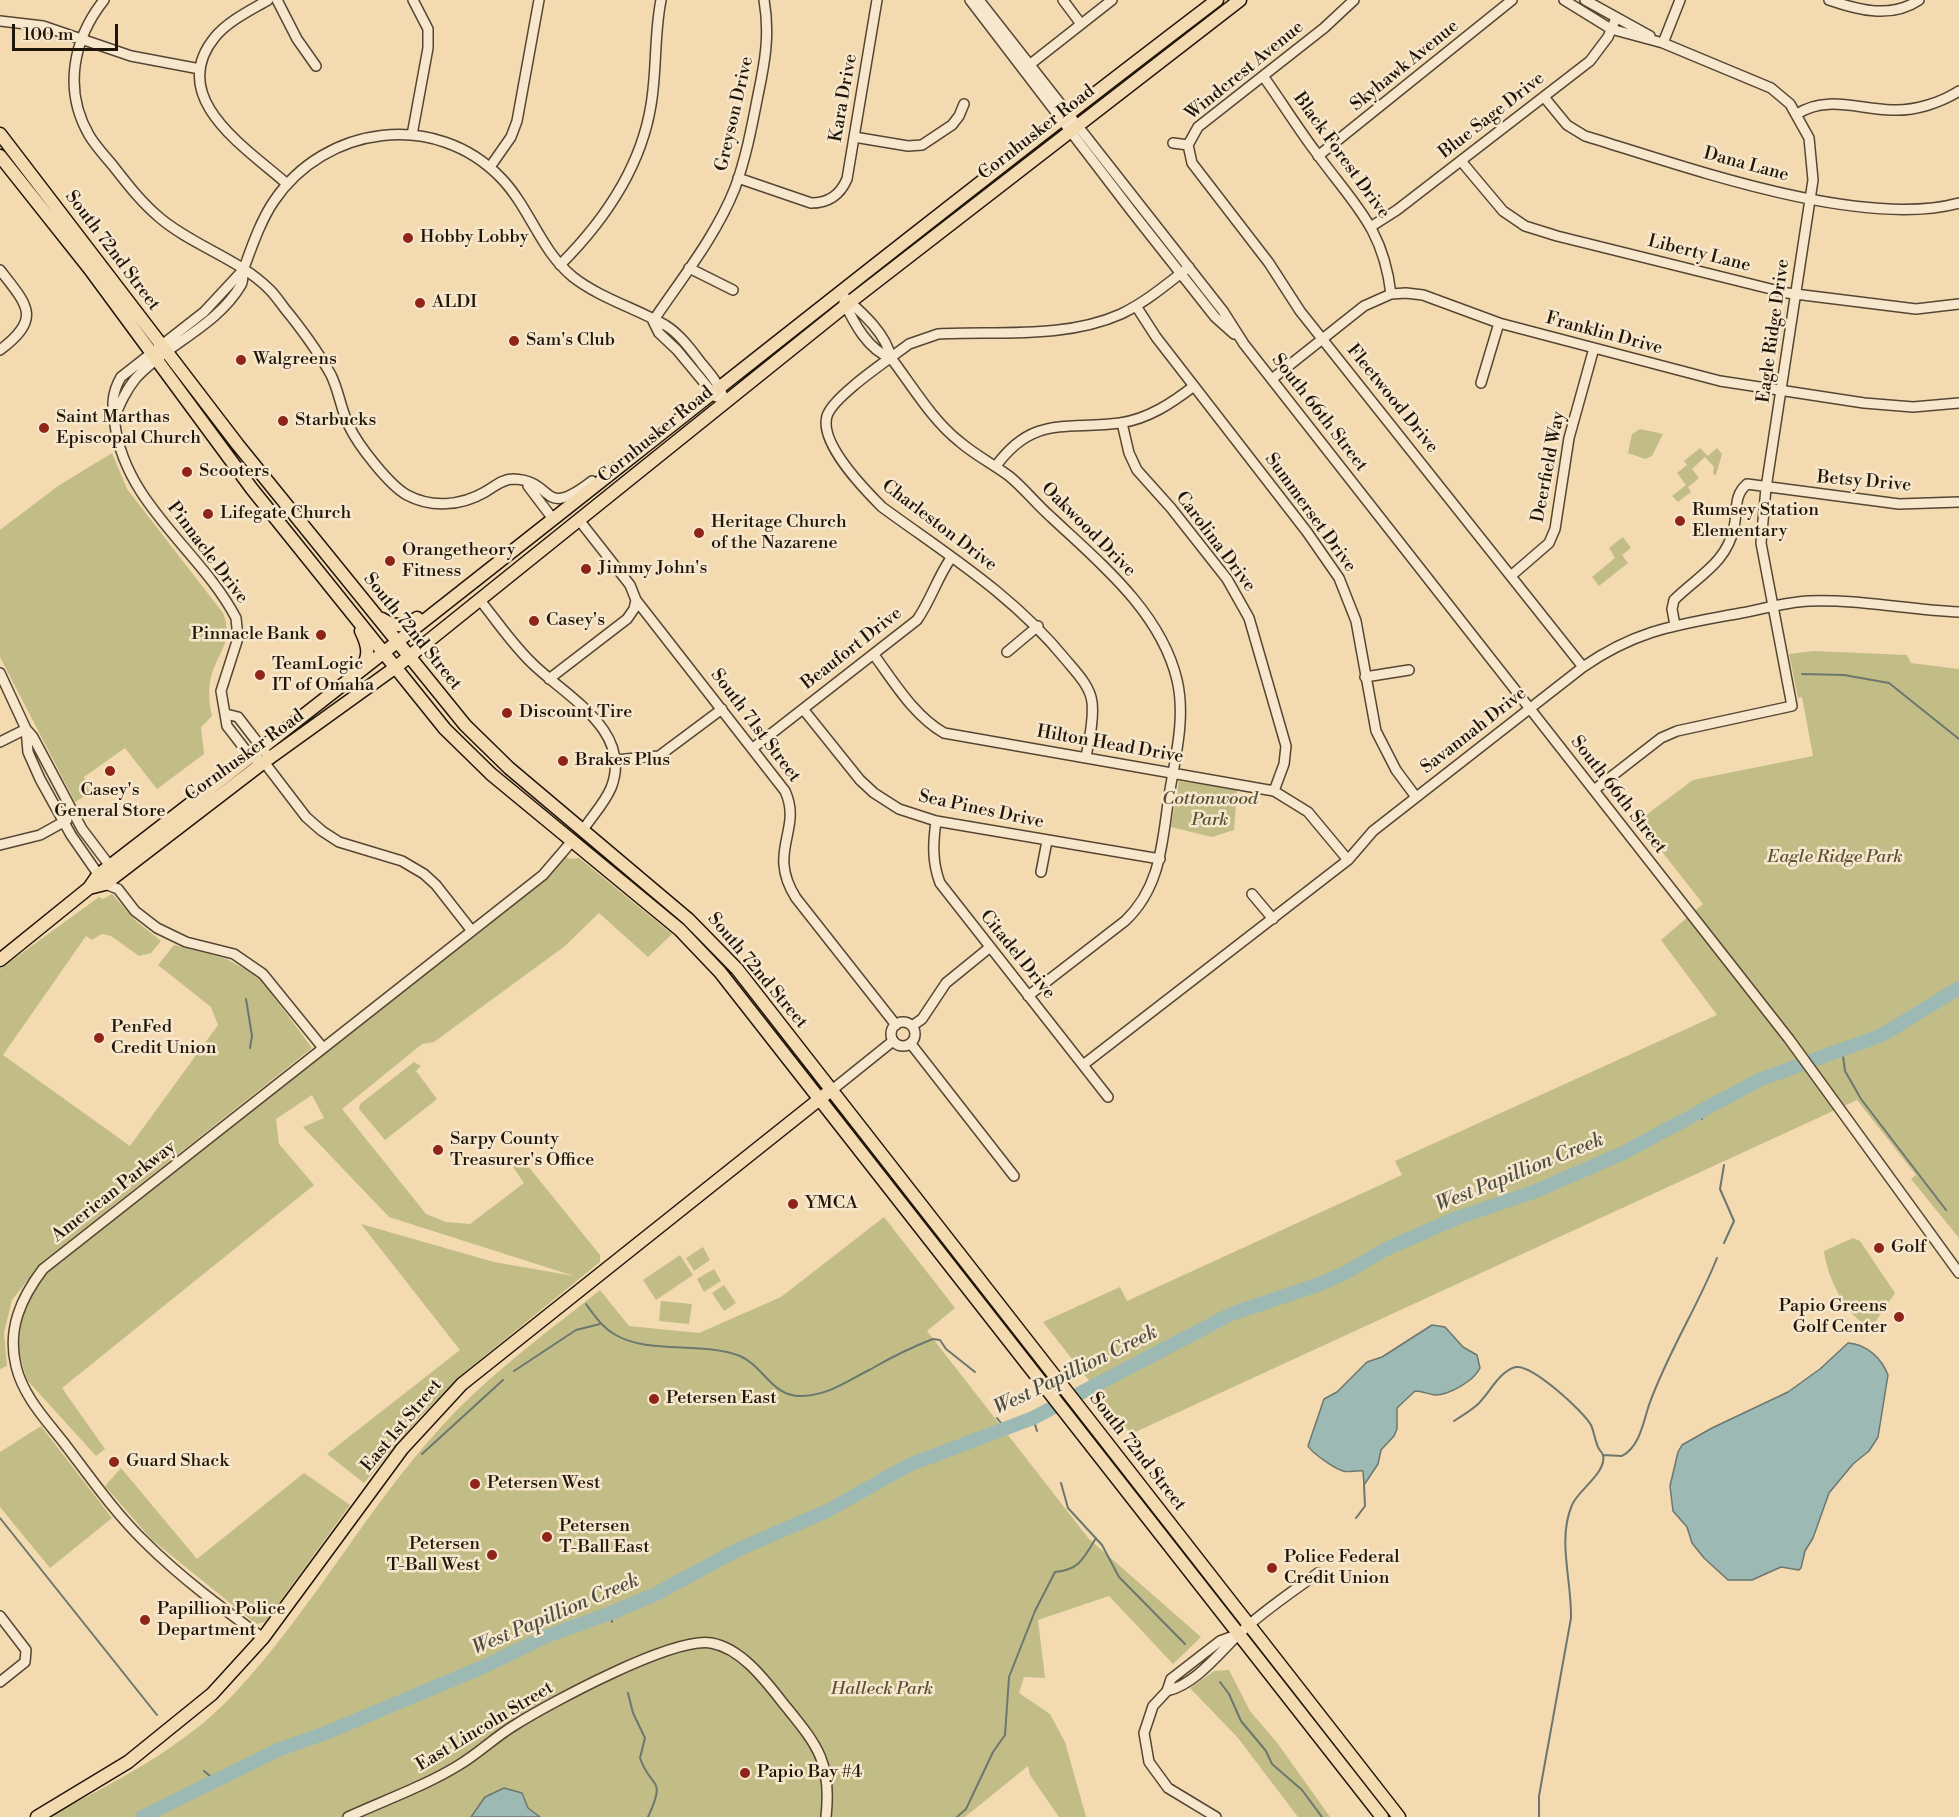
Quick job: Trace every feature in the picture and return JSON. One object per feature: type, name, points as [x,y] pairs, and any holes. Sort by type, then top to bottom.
[{"type":"main road","name":"Cornhusker Road","points":[[113,870],[263,747],[1065,116],[1216,0]]},
{"type":"main road","name":"Cornhusker Road","points":[[0,960],[113,870],[396,668],[848,304],[1072,127],[1240,0]]},
{"type":"main road","name":"South 72nd Street","points":[[0,134],[238,445],[434,688],[494,754],[652,888],[724,954],[1399,1817]]},
{"type":"main road","name":"South 72nd Street","points":[[0,156],[89,268],[252,489],[459,745],[695,944],[821,1098],[1382,1817]]},
{"type":"main road","points":[[579,520],[578,513],[581,508],[628,470],[666,432]]},
{"type":"main road","points":[[375,614],[394,626],[410,624],[525,533],[554,519]]},
{"type":"main road","points":[[351,679],[364,665],[368,654],[367,643],[352,614]]},
{"type":"main road","points":[[434,688],[424,656],[429,643],[436,635]]},
{"type":"main road","points":[[361,693],[392,682],[413,690]]},
{"type":"main road","points":[[491,774],[526,793],[569,827],[583,830]]},
{"type":"main road","points":[[573,840],[583,839],[631,876],[652,888]]},
{"type":"main road","name":"East 1st Street","points":[[37,1817],[104,1779],[178,1724],[212,1694],[262,1638],[402,1449],[462,1384],[832,1090]]},
{"type":"street","points":[[104,0],[92,14],[74,63],[74,83],[82,122],[90,137],[129,187],[160,218],[269,289],[316,350],[332,378],[353,433],[398,488],[415,499],[447,504],[475,498],[505,480],[522,480],[535,484],[551,498],[567,498],[620,460],[666,432]]},
{"type":"street","points":[[268,0],[215,36],[200,69],[203,100],[217,123],[287,184]]},
{"type":"street","points":[[277,0],[297,39],[316,66]]},
{"type":"street","points":[[412,135],[428,48],[428,28],[413,0]]},
{"type":"street","points":[[490,167],[511,138],[517,121],[539,0]]},
{"type":"street","points":[[560,266],[588,237],[626,180],[642,144],[651,105],[656,23],[661,0]]},
{"type":"street","name":"Greyson Drive","points":[[653,321],[720,220],[738,178],[749,142],[768,46],[769,27],[764,0]]},
{"type":"street","name":"Kara Drive","points":[[738,178],[811,203],[823,203],[834,197],[847,179],[877,0]]},
{"type":"street","name":"South 66th Street","points":[[970,0],[1027,66]]},
{"type":"street","name":"South 66th Street","points":[[980,0],[1072,127],[1185,270],[1223,311],[1244,344],[1789,1039],[1959,1272]]},
{"type":"street","points":[[1063,0],[1081,24]]},
{"type":"street","points":[[1027,66],[1112,0]]},
{"type":"street","name":"Windcrest Avenue","points":[[1188,145],[1198,127],[1324,28],[1354,0]]},
{"type":"street","name":"Skyhawk Avenue","points":[[1318,156],[1512,0]]},
{"type":"street","name":"Eagle Ridge Drive","points":[[1564,0],[1611,29],[1663,43],[1762,82],[1778,93],[1797,114],[1809,138],[1813,162],[1811,198],[1766,488],[1761,543],[1792,706],[1677,731],[1661,738],[1594,790]]},
{"type":"street","name":"Eagle Ridge Drive","points":[[1585,0],[1663,43]]},
{"type":"street","points":[[1663,43],[1680,0]]},
{"type":"street","points":[[1829,0],[1848,3],[1874,12],[1896,9],[1919,0]]},
{"type":"street","name":"Blue Sage Drive","points":[[1372,226],[1397,210],[1590,61],[1616,18]]},
{"type":"street","points":[[0,21],[43,26],[131,56],[200,69]]},
{"type":"street","name":"Black Forest Drive","points":[[1263,76],[1318,156],[1372,226],[1384,254],[1391,294]]},
{"type":"street","points":[[1797,114],[1810,105],[1821,103],[1895,110],[1927,105],[1959,91]]},
{"type":"street","name":"Dana Lane","points":[[1544,97],[1567,125],[1586,136],[1739,182],[1811,198],[1904,210],[1922,211],[1959,203]]},
{"type":"street","points":[[854,137],[908,146],[922,146],[952,125],[964,104]]},
{"type":"street","name":"Pinnacle Drive","points":[[251,757],[227,726],[220,691],[238,638],[236,618],[133,479],[117,445],[114,418],[135,380],[153,357],[222,308],[242,283],[243,270],[264,220],[287,184],[302,168],[323,153],[348,142],[381,135],[412,135],[452,146],[490,167],[513,192],[539,238],[560,266],[583,284],[665,325],[685,343],[716,391]]},
{"type":"street","points":[[1173,143],[1188,145]]},
{"type":"street","name":"Fleetwood Drive","points":[[1188,145],[1189,155],[1201,176],[1269,263],[1323,339],[1583,667]]},
{"type":"street","name":"Liberty Lane","points":[[1461,161],[1503,211],[1525,226],[1796,294],[1916,309],[1959,304]]},
{"type":"street","points":[[689,268],[733,290]]},
{"type":"street","points":[[0,270],[25,306],[27,320],[23,331],[0,350]]},
{"type":"street","name":"Charleston Drive","points":[[1086,758],[1092,723],[1089,692],[1082,679],[1038,626],[1014,603],[882,507],[865,490],[828,441],[825,427],[832,406],[909,344],[938,334],[1066,329],[1105,320],[1136,306],[1185,270]]},
{"type":"street","name":"Oakwood Drive","points":[[840,293],[848,304],[854,322],[879,354],[891,358],[940,423],[960,443],[996,466],[1027,492],[1108,570],[1161,638],[1170,656],[1180,701],[1181,724],[1156,876],[1139,908],[1028,996]]},
{"type":"street","name":"Franklin Drive","points":[[1272,380],[1364,306],[1391,294],[1423,295],[1499,323],[1720,381],[1864,403],[1913,407],[1959,403]]},
{"type":"street","name":"Summerset Drive","points":[[1136,306],[1156,337],[1307,532],[1339,578],[1356,621],[1365,677],[1380,738],[1396,770],[1416,797]]},
{"type":"street","points":[[1481,383],[1499,323]]},
{"type":"street","name":"Deerfield Way","points":[[1512,575],[1549,543],[1555,529],[1569,438],[1594,348]]},
{"type":"street","points":[[996,466],[1019,440],[1034,432],[1053,428],[1122,423],[1157,410],[1194,386]]},
{"type":"street","points":[[716,391],[725,403]]},
{"type":"street","name":"Carolina Drive","points":[[1122,423],[1129,453],[1137,470],[1171,508],[1227,579],[1249,618],[1286,746],[1284,764],[1274,791]]},
{"type":"street","points":[[522,480],[554,519]]},
{"type":"street","name":"Betsy Drive","points":[[1676,625],[1672,609],[1674,600],[1715,566],[1726,551],[1734,527],[1737,496],[1747,484],[1889,503],[1959,502]]},
{"type":"street","name":"South 71st Street","points":[[579,520],[630,585],[636,600],[753,748],[789,800],[791,820],[783,856],[785,875],[791,891],[896,1025]]},
{"type":"street","name":"Beaufort Drive","points":[[753,748],[916,620],[929,603],[941,573],[951,558]]},
{"type":"street","points":[[479,599],[530,662],[600,724],[609,738],[615,760],[611,787],[583,830]]},
{"type":"street","points":[[549,679],[627,619],[634,609],[636,600]]},
{"type":"street","name":"Savannah Drive","points":[[1083,1065],[1348,860],[1373,831],[1416,797],[1583,667],[1622,642],[1641,634],[1676,625],[1807,601],[1849,602],[1959,612]]},
{"type":"street","points":[[1007,652],[1038,626]]},
{"type":"street","name":"Hilton Head Drive","points":[[874,655],[923,718],[944,733],[1274,791],[1308,812],[1348,860]]},
{"type":"street","points":[[1365,677],[1409,670]]},
{"type":"street","points":[[0,673],[26,729],[74,815],[113,870],[118,889]]},
{"type":"street","points":[[615,760],[659,756],[722,709]]},
{"type":"street","name":"Sea Pines Drive","points":[[803,709],[844,761],[874,793],[899,809],[936,821],[1160,859]]},
{"type":"street","points":[[226,714],[238,717],[263,747],[264,762]]},
{"type":"street","points":[[0,742],[26,729]]},
{"type":"street","points":[[26,729],[28,752],[64,822],[101,879],[118,889],[135,911],[157,928],[186,942],[234,954],[263,974],[323,1048]]},
{"type":"street","points":[[251,757],[264,762],[306,817],[322,831],[339,842],[402,861],[424,874],[436,885],[472,931]]},
{"type":"street","points":[[0,845],[40,835],[74,815]]},
{"type":"street","name":"Citadel Drive","points":[[936,821],[932,845],[935,871],[940,883],[1108,1097]]},
{"type":"street","name":"American Parkway","points":[[262,1638],[144,1541],[106,1497],[23,1387],[16,1366],[13,1338],[21,1302],[43,1269],[543,875],[573,840]]},
{"type":"street","points":[[1041,872],[1047,841]]},
{"type":"street","points":[[1252,894],[1273,919]]},
{"type":"street","points":[[912,1026],[922,1019],[946,983],[989,948]]},
{"type":"street","points":[[905,1022],[912,1026],[915,1036],[910,1044],[902,1047],[893,1041],[891,1034],[896,1025],[905,1022]]},
{"type":"street","points":[[832,1090],[893,1041]]},
{"type":"street","points":[[910,1044],[1014,1176]]},
{"type":"street","points":[[1216,1817],[1168,1788],[1149,1762],[1144,1733],[1153,1706],[1167,1691],[1171,1679],[1180,1670],[1220,1641],[1239,1634],[1318,1573]]},
{"type":"street","points":[[0,1616],[26,1650],[25,1662],[0,1682]]},
{"type":"street","name":"East Lincoln Street","points":[[348,1817],[450,1770],[523,1720],[637,1662],[677,1647],[710,1643],[722,1646],[753,1668],[787,1708],[821,1756],[829,1787],[826,1817]]},
{"type":"green space","points":[[1640,429],[1663,434],[1652,456],[1645,459],[1628,453],[1632,434]]},
{"type":"green space","points":[[1700,448],[1708,456],[1717,448],[1722,454],[1716,475],[1713,474],[1714,467],[1705,457],[1692,469],[1699,478],[1688,487],[1691,492],[1678,502],[1672,496],[1686,485],[1677,473],[1687,465],[1684,461]]},
{"type":"green space","points":[[112,453],[127,489],[223,613],[227,632],[210,682],[209,696],[212,716],[201,727],[204,754],[157,789],[125,748],[84,777],[90,793],[75,802],[0,657],[0,530],[58,486]]},
{"type":"green space","points":[[1623,537],[1631,548],[1622,555],[1628,563],[1599,586],[1592,577],[1615,558],[1609,548]]},
{"type":"green space","name":"Eagle Ridge Park","points":[[1814,651],[1907,655],[1911,663],[1959,669],[1959,1238],[1911,1179],[1916,1175],[1857,1100],[1131,1434],[1043,1322],[1120,1287],[1127,1301],[1402,1175],[1395,1161],[1717,1015],[1661,940],[1703,904],[1638,821],[1693,780],[1813,756],[1802,697],[1798,698],[1789,654]]},
{"type":"green space","name":"Cottonwood Park","points":[[1179,781],[1237,789],[1234,830],[1212,837],[1171,827]]},
{"type":"green space","points":[[566,856],[569,859],[579,858],[672,934],[648,957],[599,913],[565,946],[434,1042],[422,1044],[342,1109],[426,1214],[446,1222],[470,1224],[524,1183],[513,1167],[523,1160],[600,1255],[600,1262],[466,1371],[420,1417],[364,1483],[327,1454],[460,1350],[361,1224],[494,1262],[574,1276],[389,1217],[303,1127],[324,1118],[312,1095],[276,1119],[279,1144],[314,1185],[62,1388],[105,1449],[96,1456],[27,1380],[18,1349],[22,1317],[31,1292],[46,1274],[543,880]]},
{"type":"green space","points":[[112,894],[136,921],[161,941],[151,953],[139,956],[111,936],[102,934],[92,940],[86,936],[3,1055],[130,1146],[218,1025],[211,1007],[158,965],[174,945],[227,959],[259,977],[312,1048],[42,1262],[12,1300],[4,1333],[7,1366],[0,1369],[0,969],[99,897],[103,899]]},
{"type":"green space","points":[[414,1062],[421,1066],[416,1071],[437,1099],[385,1140],[359,1109],[360,1104]]},
{"type":"green space","name":"Halleck Park","points":[[884,1217],[955,1308],[927,1331],[1089,1539],[1201,1637],[1173,1664],[1109,1596],[1038,1620],[1045,1678],[1024,1677],[1019,1693],[1050,1714],[1065,1742],[1086,1817],[1059,1817],[1030,1775],[1028,1766],[965,1817],[48,1817],[169,1749],[213,1715],[263,1661],[396,1481],[454,1413],[507,1364],[600,1290],[629,1326],[699,1333],[781,1297]]},
{"type":"green space","points":[[1853,1238],[1860,1241],[1895,1293],[1871,1328],[1854,1315],[1839,1295],[1829,1272],[1824,1251]]},
{"type":"green space","points":[[703,1247],[710,1260],[694,1271],[686,1258]]},
{"type":"green space","points":[[680,1255],[693,1275],[656,1300],[643,1280]]},
{"type":"green space","points":[[714,1269],[721,1281],[704,1292],[697,1279]]},
{"type":"green space","points":[[724,1285],[736,1303],[724,1311],[712,1293]]},
{"type":"green space","points":[[661,1301],[692,1304],[689,1324],[659,1321]]},
{"type":"green space","points":[[41,1426],[112,1518],[50,1568],[0,1507],[0,1452]]},
{"type":"green space","points":[[121,1468],[197,1559],[304,1473],[350,1505],[265,1622],[256,1624],[151,1539],[105,1486]]},
{"type":"green space","points":[[1229,1670],[1250,1711],[1278,1744],[1330,1817],[1298,1817],[1238,1738],[1190,1688],[1214,1671]]},
{"type":"water","points":[[1432,1325],[1445,1327],[1463,1347],[1477,1355],[1480,1368],[1477,1373],[1454,1390],[1441,1394],[1415,1391],[1397,1408],[1397,1429],[1394,1436],[1381,1450],[1378,1464],[1364,1485],[1363,1471],[1339,1470],[1310,1449],[1308,1446],[1324,1399],[1337,1392],[1367,1362],[1382,1357]]},
{"type":"water","points":[[1848,1343],[1861,1346],[1873,1353],[1882,1363],[1888,1375],[1878,1437],[1869,1451],[1853,1464],[1829,1493],[1799,1570],[1781,1567],[1752,1580],[1728,1580],[1704,1558],[1692,1543],[1687,1527],[1673,1511],[1670,1486],[1678,1452],[1682,1445],[1712,1428],[1788,1392],[1820,1369]]},
{"type":"water","points":[[504,1788],[522,1793],[528,1808],[540,1817],[471,1817],[485,1797]]},
{"type":"waterway","points":[[1802,674],[1844,675],[1889,683],[1959,739]]},
{"type":"waterway","name":"West Papillion Creek","points":[[142,1817],[278,1750],[328,1732],[483,1667],[547,1636],[656,1594],[737,1550],[827,1511],[909,1465],[1033,1418],[1231,1314],[1320,1284],[1347,1272],[1386,1249],[1457,1218],[1536,1191],[1623,1153],[1759,1080],[1882,1035],[1959,988]]},
{"type":"waterway","points":[[246,999],[252,1036],[250,1048]]},
{"type":"waterway","points":[[1842,1048],[1845,1071],[1861,1099],[1946,1210]]},
{"type":"waterway","name":"West Papillion Creek","points":[[1701,1111],[1702,1119]]},
{"type":"waterway","points":[[1724,1165],[1720,1189],[1734,1221],[1724,1243]]},
{"type":"waterway","points":[[1603,1455],[1622,1456],[1637,1440],[1656,1386],[1717,1258]]},
{"type":"waterway","points":[[586,1304],[614,1334],[643,1344],[709,1349],[740,1356],[756,1367],[776,1387],[792,1395],[812,1395],[830,1390],[933,1339],[940,1340],[946,1349],[975,1372]]},
{"type":"waterway","points":[[514,1371],[576,1330],[600,1324]]},
{"type":"waterway","points":[[1454,1421],[1477,1405],[1510,1369],[1524,1368],[1557,1390],[1586,1418],[1603,1455],[1601,1468],[1575,1499],[1568,1518],[1565,1546],[1571,1618],[1539,1796],[1539,1817]]},
{"type":"waterway","points":[[422,1454],[503,1380]]},
{"type":"waterway","points":[[997,1418],[1005,1428]]},
{"type":"waterway","points":[[1033,1418],[1037,1431]]},
{"type":"waterway","points":[[1061,1483],[1068,1508],[1102,1545],[1119,1577],[1185,1644]]},
{"type":"waterway","points":[[1356,1518],[1365,1506],[1364,1485]]},
{"type":"waterway","points":[[0,1518],[157,1715]]},
{"type":"waterway","points":[[957,1817],[966,1809],[993,1752],[1005,1735],[1009,1677],[1035,1611],[1055,1572],[1070,1569],[1080,1562],[1096,1538]]},
{"type":"waterway","points":[[611,1613],[612,1622]]},
{"type":"waterway","points":[[1220,1682],[1229,1694],[1241,1721],[1266,1751],[1272,1764],[1302,1790],[1322,1817]]},
{"type":"waterway","points":[[628,1693],[633,1713],[645,1738],[640,1758],[657,1789],[648,1817]]},
{"type":"waterway","points":[[204,1771],[215,1780]]},
{"type":"place","name":"Hobby Lobby","points":[[408,238]]},
{"type":"place","name":"ALDI","points":[[420,303]]},
{"type":"place","name":"Sam's Club","points":[[514,341]]},
{"type":"place","name":"Walgreens","points":[[241,360]]},
{"type":"place","name":"Starbucks","points":[[283,421]]},
{"type":"place","name":"Saint Marthas Episcopal Church","points":[[44,428]]},
{"type":"place","name":"Scooters","points":[[187,472]]},
{"type":"place","name":"Lifegate Church","points":[[208,514]]},
{"type":"place","name":"Rumsey Station Elementary","points":[[1680,521]]},
{"type":"place","name":"Heritage Church of the Nazarene","points":[[699,533]]},
{"type":"place","name":"Orangetheory Fitness","points":[[390,561]]},
{"type":"place","name":"Jimmy John's","points":[[586,569]]},
{"type":"place","name":"Casey's","points":[[534,621]]},
{"type":"place","name":"Pinnacle Bank","points":[[321,635]]},
{"type":"place","name":"TeamLogic IT of Omaha","points":[[260,675]]},
{"type":"place","name":"Discount Tire","points":[[507,713]]},
{"type":"place","name":"Brakes Plus","points":[[563,761]]},
{"type":"place","name":"Casey's General Store","points":[[110,771]]},
{"type":"place","name":"PenFed Credit Union","points":[[99,1038]]},
{"type":"place","name":"Sarpy County Treasurer's Office","points":[[438,1150]]},
{"type":"place","name":"YMCA","points":[[793,1204]]},
{"type":"place","name":"Golf","points":[[1879,1248]]},
{"type":"place","name":"Papio Greens Golf Center","points":[[1899,1317]]},
{"type":"place","name":"Petersen East","points":[[654,1399]]},
{"type":"place","name":"Guard Shack","points":[[114,1462]]},
{"type":"place","name":"Petersen West","points":[[475,1484]]},
{"type":"place","name":"Petersen T-Ball East","points":[[547,1537]]},
{"type":"place","name":"Petersen T-Ball West","points":[[492,1555]]},
{"type":"place","name":"Police Federal Credit Union","points":[[1272,1568]]},
{"type":"place","name":"Papillion Police Department","points":[[145,1620]]},
{"type":"place","name":"Papio Bay #4","points":[[745,1773]]}]
